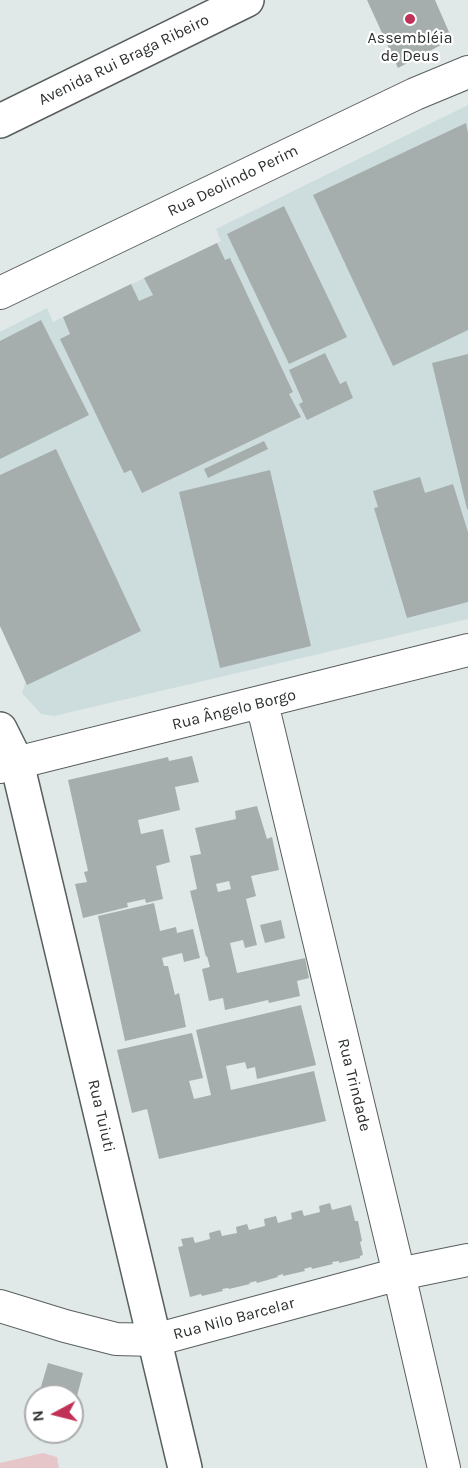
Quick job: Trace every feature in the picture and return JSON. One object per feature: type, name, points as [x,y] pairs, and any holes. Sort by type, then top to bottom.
[{"type":"street","name":"Avenida Rui Braga Ribeiro","points":[[0,121],[247,0]]},
{"type":"street","name":"Rua Deolindo Perim","points":[[0,293],[415,94],[468,72]]},
{"type":"street","name":"Rua Ângelo Borgo","points":[[8,765],[468,650]]},
{"type":"street","name":"Rua Trindade","points":[[262,703],[444,1468]]},
{"type":"street","name":"Rua Tuiuti","points":[[0,729],[155,1340],[185,1468]]},
{"type":"street","name":"Rua Nilo Barcelar","points":[[0,1306],[116,1339],[155,1340],[399,1274],[468,1260]]},
{"type":"shaded area","points":[[468,105],[468,619],[54,716],[41,714],[22,693],[26,680],[0,626],[0,332],[47,308],[53,322],[221,241],[216,229]]},
{"type":"shaded area","points":[[43,1453],[57,1457],[59,1468],[0,1468],[0,1463]]},
{"type":"building","name":"Assembléia de Deus","points":[[367,0],[435,0],[452,39],[398,68]]},
{"type":"building","points":[[466,123],[468,133],[468,330],[393,366],[313,195]]},
{"type":"building","points":[[284,206],[347,337],[289,364],[227,234]]},
{"type":"building","points":[[217,243],[225,260],[230,258],[293,392],[289,394],[301,417],[142,493],[131,470],[124,473],[60,339],[70,334],[63,317],[131,284],[139,301],[153,295],[144,278]]},
{"type":"building","points":[[41,320],[89,415],[0,459],[0,341]]},
{"type":"building","points":[[325,353],[340,384],[346,381],[353,398],[307,420],[299,404],[303,402],[289,370]]},
{"type":"building","points":[[468,354],[468,509],[467,509],[432,363]]},
{"type":"building","points":[[264,441],[268,449],[208,478],[204,469]]},
{"type":"building","points":[[56,449],[141,631],[27,685],[0,626],[0,475]]},
{"type":"building","points":[[270,470],[311,646],[220,668],[179,492]]},
{"type":"building","points":[[420,477],[425,493],[453,484],[468,532],[468,602],[407,618],[374,508],[378,507],[373,491]]},
{"type":"building","points":[[192,756],[199,782],[175,787],[180,810],[138,820],[141,834],[163,829],[170,862],[156,866],[163,899],[146,903],[145,899],[127,903],[128,907],[83,918],[75,884],[87,882],[84,872],[88,871],[68,780],[168,757],[169,761]]},
{"type":"building","points":[[257,806],[267,839],[272,837],[279,870],[251,876],[256,896],[246,899],[257,945],[245,948],[243,940],[230,943],[237,973],[305,958],[309,978],[297,981],[300,996],[269,1003],[268,1000],[225,1010],[223,998],[209,1001],[202,969],[210,967],[190,891],[197,889],[190,856],[201,854],[195,828],[236,819],[235,811]],"holes":[[[229,881],[231,889],[218,892],[216,884]]]},
{"type":"building","points":[[154,903],[160,931],[176,927],[177,933],[193,929],[200,958],[184,962],[182,953],[162,958],[164,966],[168,966],[175,995],[179,993],[186,1027],[125,1041],[98,916]]},
{"type":"building","points":[[281,920],[285,938],[265,943],[260,925]]},
{"type":"building","points":[[301,1005],[316,1065],[257,1079],[255,1067],[247,1069],[245,1062],[226,1066],[231,1090],[314,1071],[326,1121],[159,1159],[147,1109],[132,1113],[117,1050],[192,1033],[203,1078],[189,1081],[194,1099],[211,1095],[196,1030]]},
{"type":"building","points":[[330,1203],[332,1210],[351,1205],[355,1221],[358,1221],[362,1241],[360,1242],[363,1255],[360,1258],[339,1263],[339,1261],[332,1262],[333,1264],[312,1269],[311,1267],[304,1269],[305,1271],[283,1276],[283,1274],[257,1283],[256,1281],[222,1289],[223,1291],[190,1297],[178,1247],[183,1246],[181,1239],[193,1237],[195,1243],[210,1239],[209,1233],[220,1230],[222,1236],[237,1233],[236,1227],[247,1224],[249,1230],[265,1226],[264,1219],[276,1216],[278,1223],[292,1219],[291,1213],[302,1210],[304,1216],[320,1212],[319,1206]]},
{"type":"building","points":[[48,1363],[83,1373],[80,1384],[42,1384]]},
{"type":"place","name":"Assembléia de Deus","points":[[410,19]]}]
